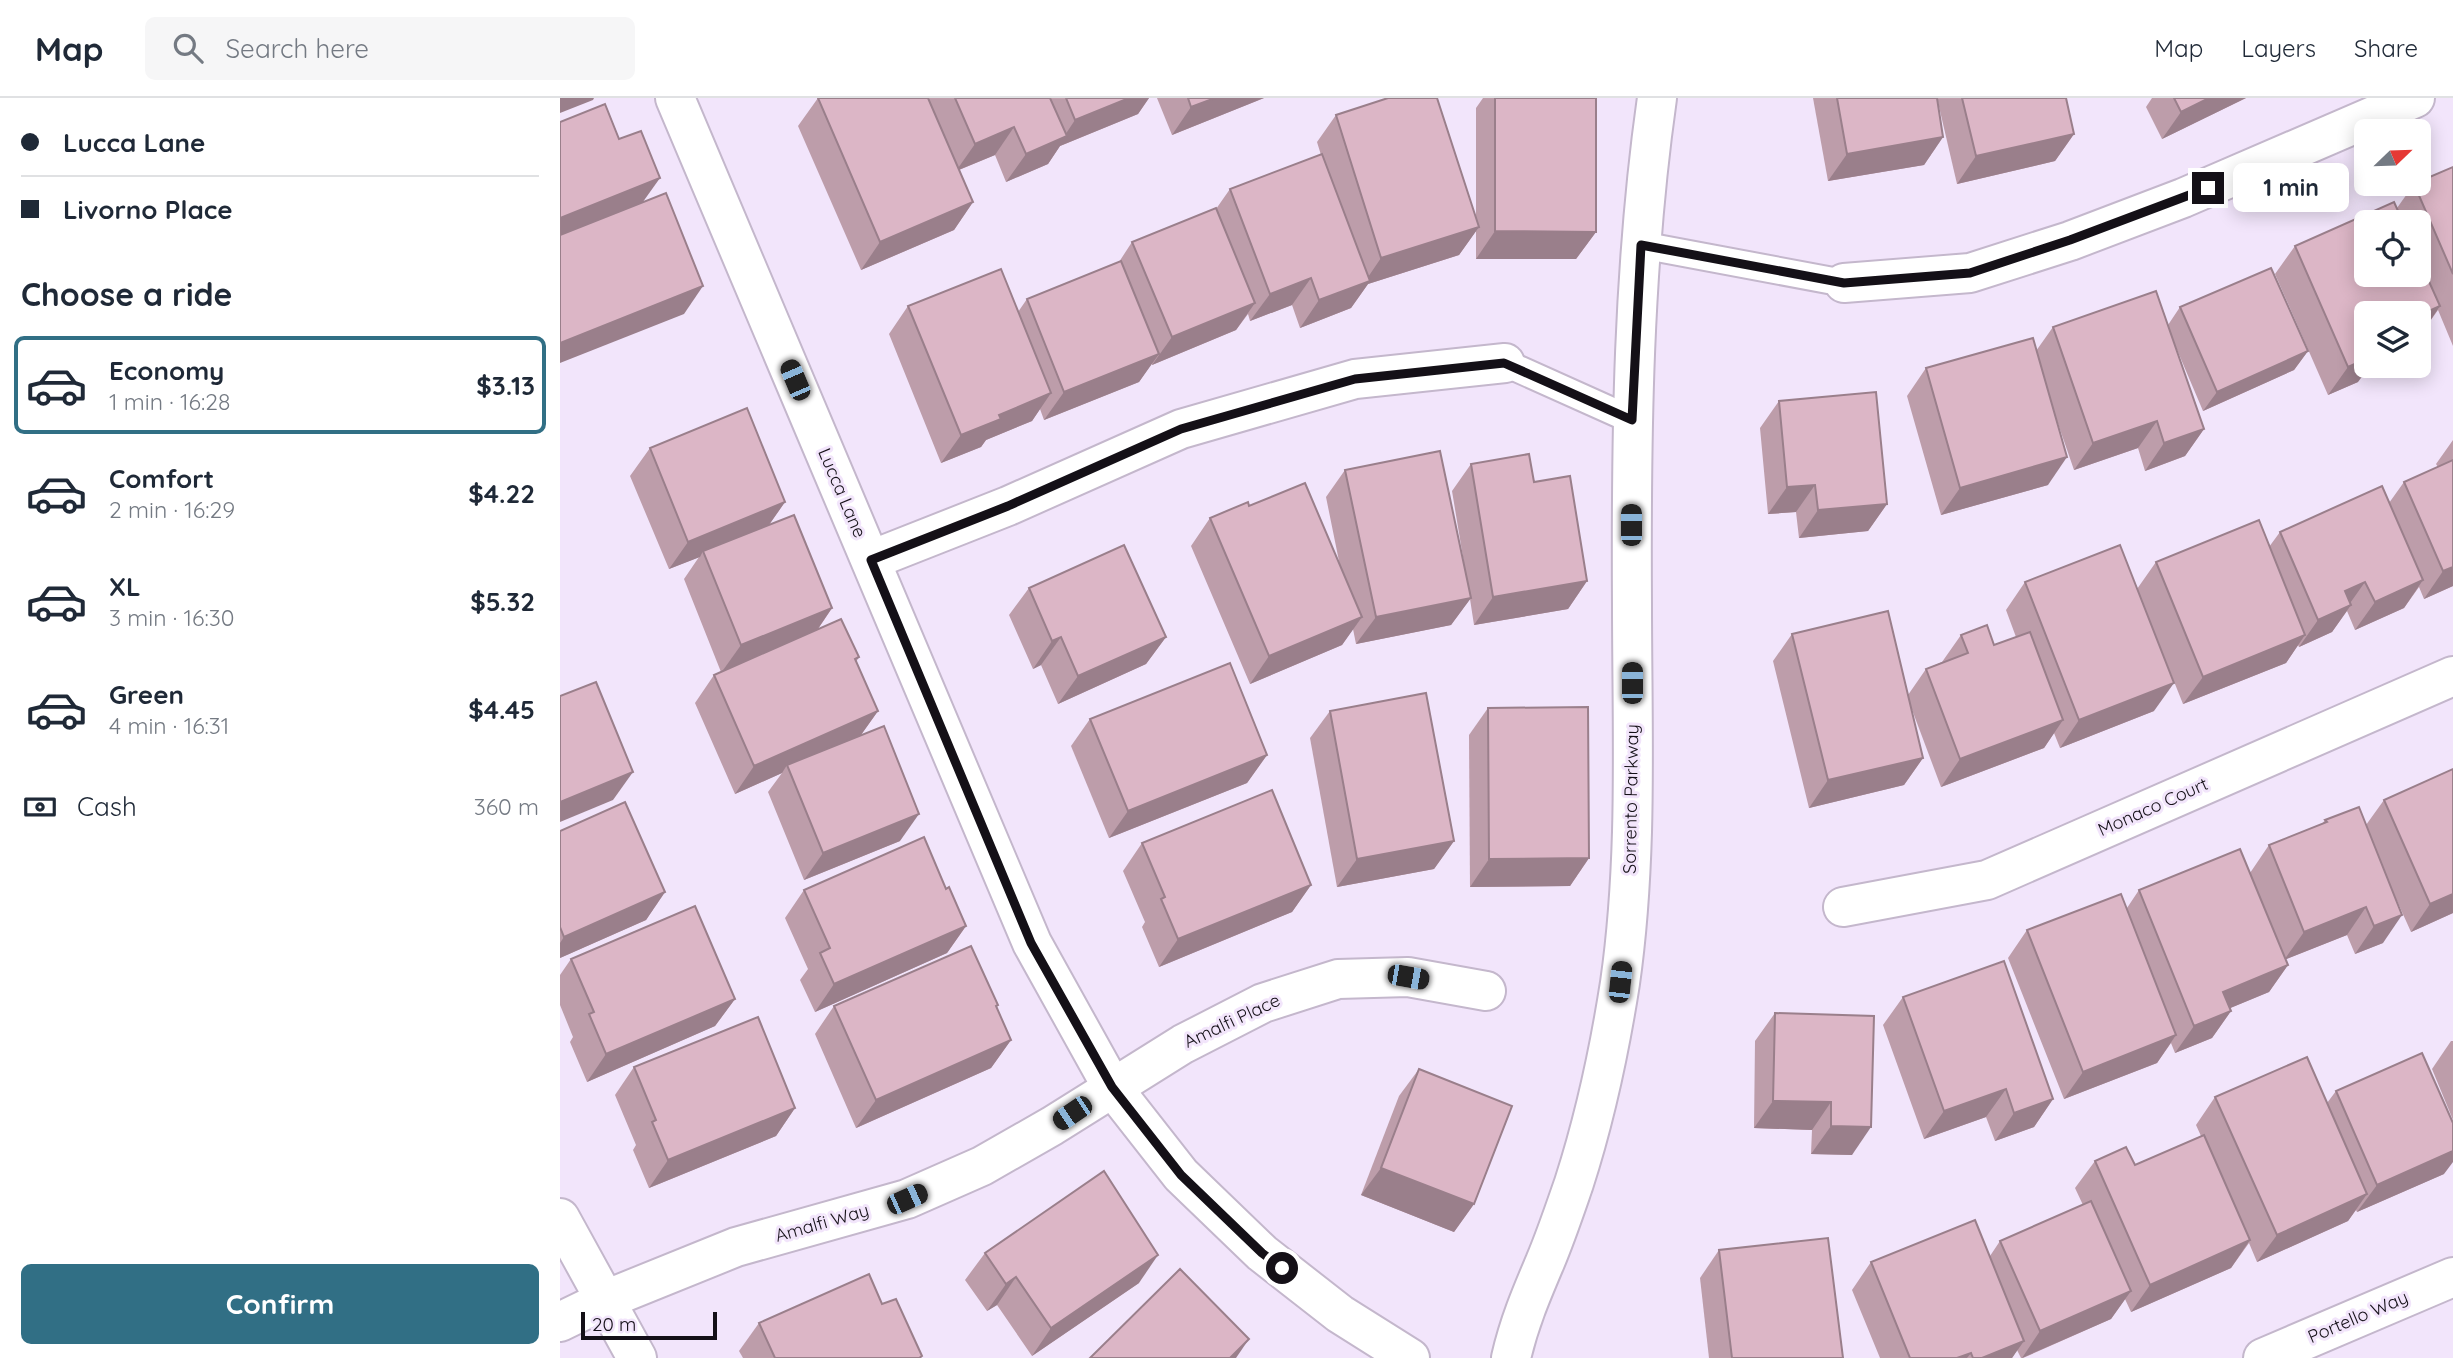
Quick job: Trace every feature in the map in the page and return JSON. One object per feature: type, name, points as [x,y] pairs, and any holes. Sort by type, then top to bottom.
[{"type":"street","name":"Lucca Lane","points":[[675,98],[1031,943],[1112,1087],[1181,1175],[1262,1253],[1340,1314],[1410,1358]]},
{"type":"street","name":"Sorrento Parkway","points":[[1511,1358],[1519,1324],[1547,1259],[1575,1179],[1608,1049],[1620,982],[1629,893],[1633,789],[1632,420],[1641,245],[1657,98]]},
{"type":"street","points":[[1844,283],[1970,273],[2183,198],[2390,103]]},
{"type":"street","points":[[871,560],[1008,506],[1181,429],[1355,379],[1504,363]]},
{"type":"street","name":"Monaco Court","points":[[1843,907],[1987,880],[2453,676]]},
{"type":"street","name":"Amalfi Place","points":[[1112,1087],[1183,1044],[1263,1003],[1338,979],[1408,977],[1486,991]]},
{"type":"street","name":"Amalfi Way","points":[[560,1322],[605,1300],[736,1247],[907,1199],[982,1166],[1052,1126],[1112,1087]]},
{"type":"street","points":[[560,1218],[637,1358]]},
{"type":"street","name":"Portello Way","points":[[2263,1358],[2453,1277]]},
{"type":"lane","points":[[1641,245],[1844,283]]},
{"type":"lane","points":[[1504,363],[1632,420]]},
{"type":"building","points":[[818,98],[928,98],[973,202],[880,242]]},
{"type":"building","points":[[955,98],[1050,98],[1067,136],[1026,154],[1014,127],[975,144]]},
{"type":"building","points":[[1066,98],[1129,98],[1075,120]]},
{"type":"building","points":[[1188,98],[1215,98],[1191,107]]},
{"type":"building","points":[[1388,98],[1437,98],[1479,227],[1381,258],[1336,115]]},
{"type":"building","points":[[1495,98],[1596,98],[1596,232],[1495,231]]},
{"type":"building","points":[[1837,98],[1937,98],[1943,137],[1847,154]]},
{"type":"building","points":[[1962,98],[2066,98],[2074,134],[1976,156]]},
{"type":"building","points":[[2174,98],[2209,98],[2181,112]]},
{"type":"building","points":[[605,104],[619,139],[641,131],[660,178],[560,218],[560,122]]},
{"type":"building","points":[[1322,154],[1370,281],[1319,300],[1311,278],[1270,294],[1230,189]]},
{"type":"building","points":[[2453,167],[2453,274],[2431,223],[2431,210],[2425,210],[2419,196],[2431,196],[2431,176]]},
{"type":"building","points":[[666,193],[703,286],[560,343],[560,235]]},
{"type":"building","points":[[2394,202],[2398,210],[2376,210]]},
{"type":"building","points":[[1216,208],[1255,303],[1172,337],[1132,242]]},
{"type":"building","points":[[2354,220],[2354,287],[2431,286],[2440,306],[2431,310],[2431,301],[2354,301],[2354,364],[2348,367],[2295,246]]},
{"type":"building","points":[[1121,261],[1159,354],[1064,392],[1027,299]]},
{"type":"building","points":[[2271,268],[2308,351],[2217,392],[2180,307]]},
{"type":"building","points":[[1001,269],[1051,393],[999,415],[1001,419],[961,435],[908,306]]},
{"type":"building","points":[[2156,291],[2204,429],[2164,443],[2157,421],[2093,443],[2053,327]]},
{"type":"building","points":[[2033,338],[2067,457],[1960,488],[1926,368]]},
{"type":"building","points":[[1876,392],[1887,504],[1818,510],[1815,485],[1787,487],[1779,401]]},
{"type":"building","points":[[747,408],[785,502],[688,542],[650,448]]},
{"type":"building","points":[[1440,451],[1471,598],[1376,617],[1345,470]]},
{"type":"building","points":[[1529,454],[1534,482],[1570,476],[1587,581],[1493,597],[1471,464]]},
{"type":"building","points":[[2453,460],[2453,567],[2443,571],[2404,482]]},
{"type":"building","points":[[1305,483],[1362,617],[1269,656],[1210,518],[1248,502],[1249,506]]},
{"type":"building","points":[[2382,486],[2423,580],[2375,602],[2365,582],[2345,591],[2351,605],[2318,620],[2280,532]]},
{"type":"building","points":[[794,515],[832,608],[741,645],[703,551]]},
{"type":"building","points":[[2259,520],[2305,635],[2203,677],[2156,562]]},
{"type":"building","points":[[1124,545],[1166,637],[1078,676],[1061,637],[1052,641],[1029,588]]},
{"type":"building","points":[[2120,545],[2174,683],[2079,720],[2025,582]]},
{"type":"building","points":[[1888,611],[1923,758],[1828,780],[1792,634]]},
{"type":"building","points":[[841,619],[859,657],[855,659],[878,711],[754,766],[714,675]]},
{"type":"building","points":[[1987,625],[1994,645],[2030,632],[2063,720],[1960,759],[1926,669],[1968,653],[1961,635]]},
{"type":"building","points":[[1230,663],[1267,755],[1128,811],[1090,719]]},
{"type":"building","points":[[596,682],[633,772],[560,802],[560,696]]},
{"type":"building","points":[[1426,693],[1454,841],[1357,859],[1330,711]]},
{"type":"building","points":[[1588,707],[1589,858],[1489,859],[1488,708]]},
{"type":"building","points":[[884,726],[919,814],[823,853],[787,765]]},
{"type":"building","points":[[2453,769],[2453,894],[2430,904],[2384,800]]},
{"type":"building","points":[[1272,790],[1311,885],[1178,939],[1161,899],[1165,897],[1142,843]]},
{"type":"building","points":[[625,802],[665,892],[564,937],[560,927],[560,831]]},
{"type":"building","points":[[2359,807],[2402,915],[2374,926],[2366,907],[2304,932],[2269,845]]},
{"type":"building","points":[[924,837],[946,889],[949,887],[966,926],[834,984],[820,953],[830,948],[804,890]]},
{"type":"building","points":[[2240,849],[2288,965],[2223,992],[2231,1011],[2194,1026],[2139,890]]},
{"type":"building","points":[[2121,894],[2176,1035],[2083,1072],[2027,930]]},
{"type":"building","points":[[695,906],[735,999],[606,1054],[589,1014],[594,1012],[571,959]]},
{"type":"building","points":[[971,946],[1011,1040],[876,1100],[834,1006]]},
{"type":"building","points":[[2004,961],[2053,1099],[2014,1113],[2006,1089],[1944,1111],[1903,997]]},
{"type":"building","points":[[1775,1013],[1874,1016],[1871,1127],[1831,1126],[1831,1102],[1773,1101]]},
{"type":"building","points":[[758,1017],[795,1108],[668,1160],[652,1122],[656,1120],[634,1067]]},
{"type":"building","points":[[2422,1053],[2453,1123],[2453,1151],[2377,1185],[2336,1091]]},
{"type":"building","points":[[2307,1057],[2367,1194],[2277,1235],[2215,1097]]},
{"type":"building","points":[[1419,1069],[1512,1106],[1474,1204],[1381,1168]]},
{"type":"building","points":[[2204,1135],[2250,1240],[2150,1285],[2095,1161],[2126,1147],[2135,1165]]},
{"type":"building","points":[[1104,1171],[1158,1255],[1051,1328],[1016,1277],[1006,1284],[985,1253]]},
{"type":"building","points":[[2091,1201],[2131,1291],[2040,1331],[2000,1241]]},
{"type":"building","points":[[1975,1220],[2024,1341],[1982,1358],[1973,1358],[1971,1353],[1957,1358],[1910,1358],[1871,1262]]},
{"type":"building","points":[[1828,1238],[1843,1358],[1732,1358],[1719,1250]]},
{"type":"building","points":[[1180,1269],[1249,1339],[1230,1358],[1090,1358]]},
{"type":"building","points":[[869,1274],[882,1304],[896,1299],[922,1356],[775,1358],[759,1323]]},
{"type":"route","points":[[1282,1268],[1262,1253],[1181,1175],[1112,1087],[1031,943],[871,560],[1008,506],[1181,429],[1355,379],[1504,363],[1632,420],[1641,245],[1844,283],[1970,273],[2070,240],[2208,188]]}]
